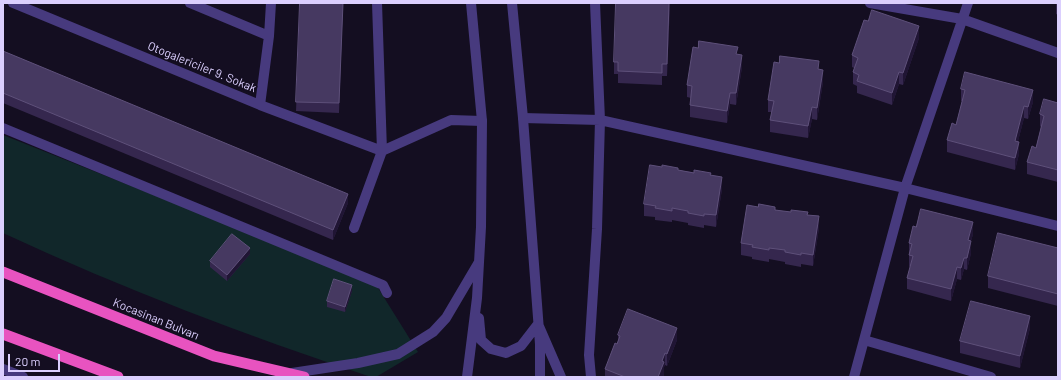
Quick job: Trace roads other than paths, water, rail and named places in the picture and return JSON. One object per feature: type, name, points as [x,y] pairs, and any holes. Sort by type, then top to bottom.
[{"type":"highway","name":"Kocasinan Bulvarı","points":[[3,272],[214,356],[304,377]]},
{"type":"highway","points":[[3,334],[118,377]]},
{"type":"street","name":"Otogalericiler 9. Sokak","points":[[13,3],[260,105],[382,151]]},
{"type":"street","points":[[190,3],[210,7],[269,36]]},
{"type":"street","points":[[260,105],[269,36],[270,3]]},
{"type":"street","points":[[354,228],[382,151],[377,3]]},
{"type":"street","points":[[467,377],[477,298],[481,227],[482,121],[471,3]]},
{"type":"street","points":[[512,3],[523,118],[540,344],[540,377]]},
{"type":"street","points":[[591,377],[589,355],[600,120],[595,3]]},
{"type":"street","points":[[870,3],[962,19],[1058,53]]},
{"type":"street","points":[[854,377],[905,188],[968,3]]},
{"type":"street","points":[[523,118],[600,120],[905,188],[1058,226]]},
{"type":"street","points":[[382,151],[451,120],[482,121]]},
{"type":"street","points":[[3,128],[383,284],[387,293]]},
{"type":"street","points":[[290,374],[358,363],[398,354],[434,332],[446,318],[480,260]]},
{"type":"street","points":[[477,298],[481,340],[491,349],[506,354],[521,346],[538,324]]},
{"type":"street","points":[[538,324],[561,377]]},
{"type":"street","points":[[864,340],[988,376]]},
{"type":"street","points":[[3,369],[23,377]]}]
